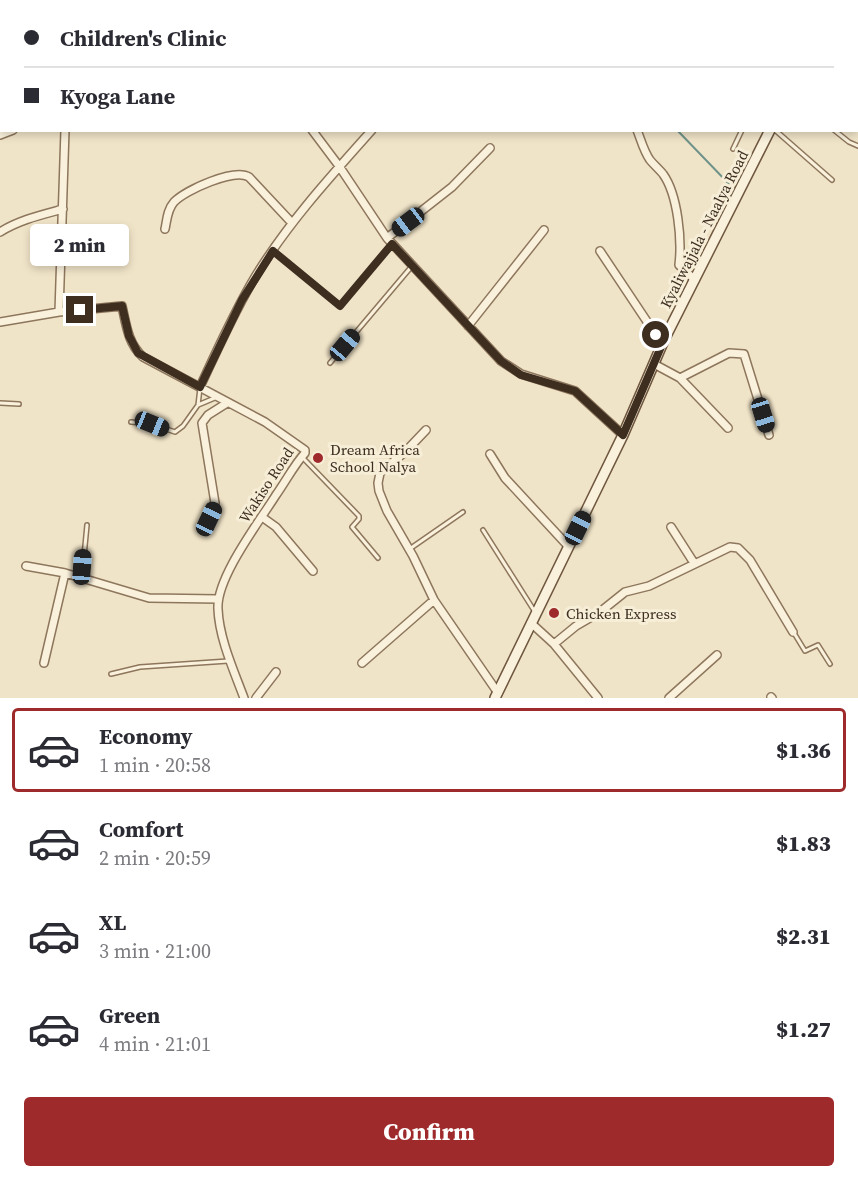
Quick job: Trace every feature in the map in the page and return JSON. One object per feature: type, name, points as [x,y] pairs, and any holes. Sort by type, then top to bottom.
[{"type":"main road","name":"Kyaliwajjala - Naalya Road","points":[[496,696],[623,435],[664,340],[769,132]]},
{"type":"street","points":[[0,322],[60,312],[65,132]]},
{"type":"street","points":[[314,132],[389,241],[468,326],[513,370],[521,375],[575,391],[623,435]]},
{"type":"street","points":[[200,387],[242,300],[273,251],[292,223],[370,132]]},
{"type":"street","points":[[638,132],[649,159],[663,174],[670,187],[681,247],[679,265],[695,280]]},
{"type":"street","points":[[389,241],[452,187],[490,148]]},
{"type":"street","points":[[165,229],[169,210],[176,200],[191,191],[237,174],[249,177],[292,223]]},
{"type":"street","points":[[0,232],[32,217],[63,208]]},
{"type":"street","points":[[468,326],[544,230]]},
{"type":"street","points":[[600,251],[656,335],[664,340]]},
{"type":"street","name":"Wakiso Road","points":[[60,312],[122,306],[129,336],[143,357],[283,434],[305,450],[233,564],[218,599],[219,620],[230,661],[244,698]]},
{"type":"street","points":[[680,378],[729,352],[744,354],[769,435]]},
{"type":"street","points":[[654,364],[680,378],[728,428]]},
{"type":"street","points":[[209,519],[215,503],[202,423],[208,415],[227,404]]},
{"type":"street","points":[[426,430],[380,473],[378,483],[387,511],[434,600],[496,696]]},
{"type":"street","points":[[490,454],[506,478],[569,547]]},
{"type":"street","points":[[262,517],[276,527],[313,572]]},
{"type":"street","points":[[670,527],[694,563]]},
{"type":"street","points":[[554,644],[625,592],[649,586],[730,547],[738,548],[750,560],[793,632]]},
{"type":"street","points":[[26,566],[82,577],[149,598],[218,599]]},
{"type":"street","points":[[44,663],[65,573]]},
{"type":"street","points":[[362,663],[434,600]]},
{"type":"street","points":[[531,623],[554,644],[598,698]]},
{"type":"street","points":[[669,698],[717,655]]},
{"type":"street","points":[[256,698],[276,672]]},
{"type":"lane","points":[[733,149],[741,132]]},
{"type":"lane","points":[[777,132],[832,180]]},
{"type":"lane","points":[[836,132],[858,146]]},
{"type":"lane","points":[[273,251],[340,306],[389,241]]},
{"type":"lane","points":[[330,363],[412,265]]},
{"type":"lane","points":[[131,422],[152,424],[175,432],[183,426],[198,405],[200,387]]},
{"type":"lane","points":[[198,405],[217,397]]},
{"type":"lane","points":[[0,403],[19,404]]},
{"type":"lane","points":[[302,456],[359,516],[351,527],[378,558]]},
{"type":"lane","points":[[409,549],[463,512]]},
{"type":"lane","points":[[82,577],[87,525]]},
{"type":"lane","points":[[483,530],[536,614]]},
{"type":"lane","points":[[793,632],[805,651],[818,645],[830,664]]},
{"type":"lane","points":[[111,674],[140,667],[230,661]]},
{"type":"waterway","points":[[679,132],[729,184]]},
{"type":"place","name":"Dream Africa School Nalya","points":[[318,458]]},
{"type":"place","name":"Chicken Express","points":[[554,613]]},
{"type":"route","points":[[80,310],[122,306],[129,336],[138,353],[200,387],[242,300],[273,251],[340,306],[392,244],[501,361],[521,375],[575,391],[623,435],[664,340],[656,335]]}]
